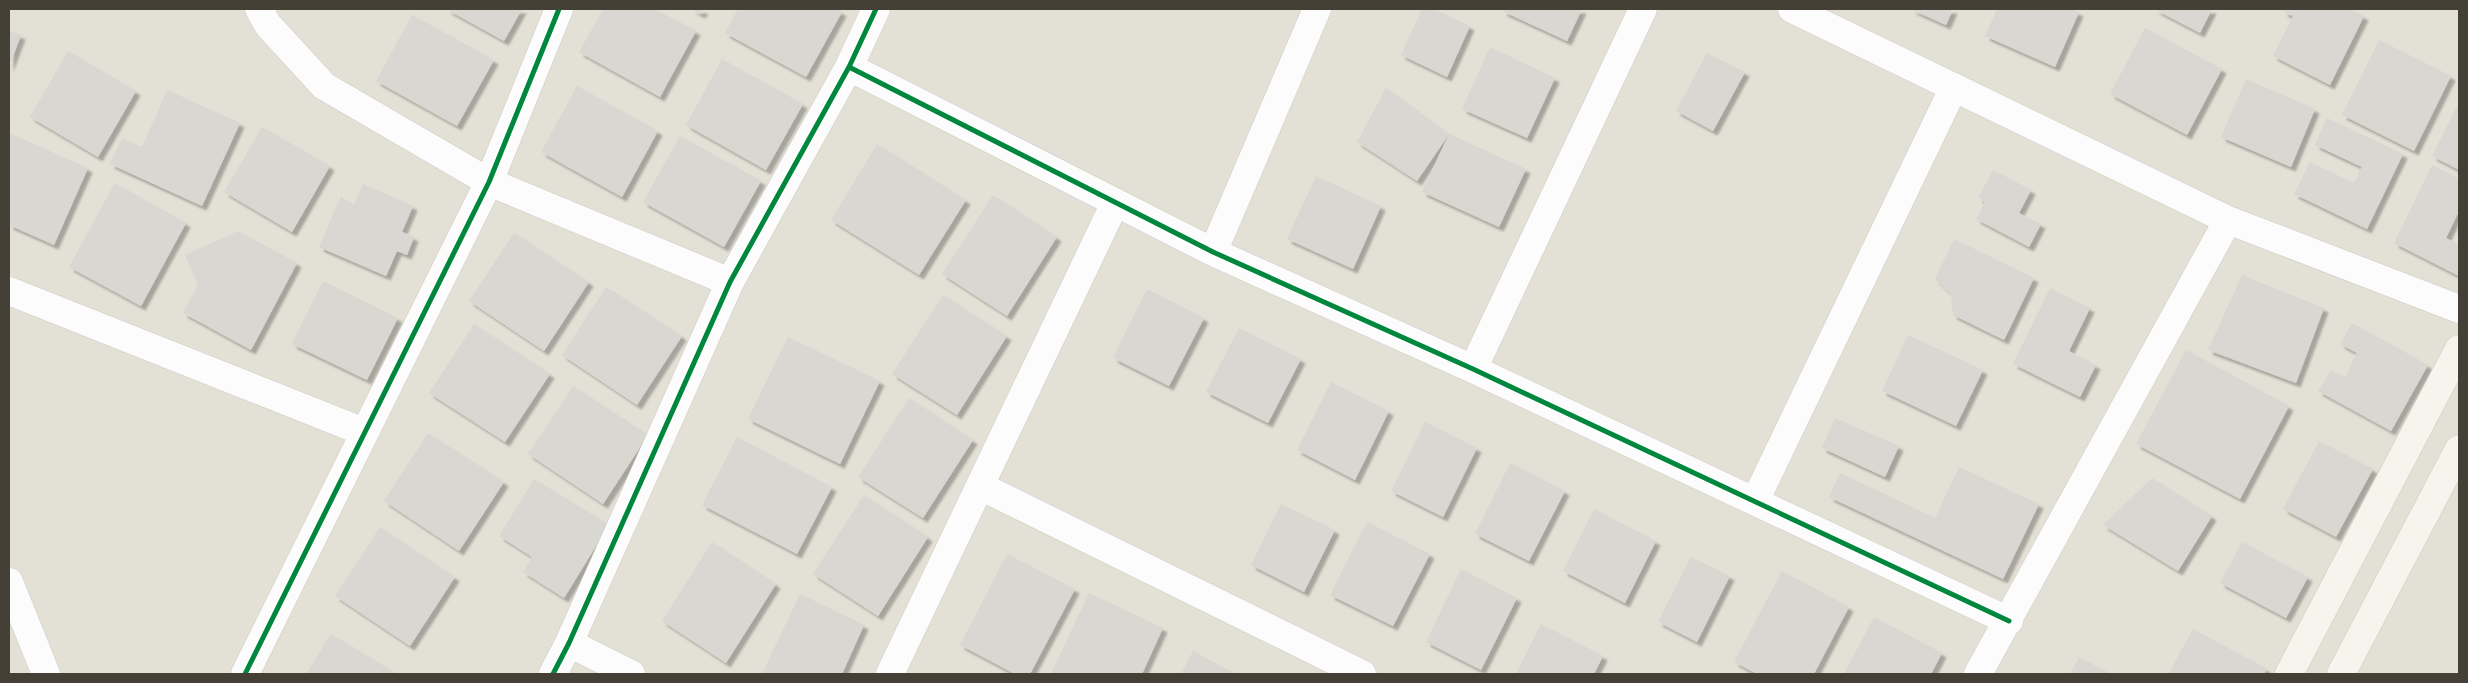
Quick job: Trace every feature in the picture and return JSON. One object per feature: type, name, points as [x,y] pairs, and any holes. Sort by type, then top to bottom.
[{"type":"street","points":[[259,9],[268,25],[324,86],[489,182],[730,282]]},
{"type":"street","points":[[245,674],[489,182],[558,9]]},
{"type":"street","points":[[552,674],[569,642],[730,282],[849,67],[876,9]]},
{"type":"street","points":[[1213,252],[1317,9]]},
{"type":"street","points":[[1473,369],[1644,9]]},
{"type":"street","points":[[1792,9],[2228,220],[2459,310]]},
{"type":"street","points":[[849,67],[1213,252],[1473,369],[2009,621]]},
{"type":"street","points":[[1755,501],[1954,88]]},
{"type":"street","points":[[890,674],[1115,203]]},
{"type":"street","points":[[1978,674],[2009,621],[2228,220]]},
{"type":"street","points":[[9,291],[364,432]]},
{"type":"street","points":[[2289,674],[2459,349]]},
{"type":"street","points":[[2341,674],[2459,449]]},
{"type":"street","points":[[980,486],[1362,674]]},
{"type":"street","points":[[10,587],[46,674]]},
{"type":"street","points":[[569,642],[631,674]]},
{"type":"shaded area","points":[[9,9],[2459,9],[2459,674],[9,674]]},
{"type":"building","points":[[446,9],[522,9],[504,41]]},
{"type":"building","points":[[603,9],[655,9],[696,31],[660,97],[579,52]]},
{"type":"building","points":[[691,9],[704,9],[701,14]]},
{"type":"building","points":[[738,9],[837,9],[842,12],[806,77],[725,33]]},
{"type":"building","points":[[1422,9],[1434,9],[1470,26],[1447,77],[1401,55]]},
{"type":"building","points":[[1504,9],[1582,9],[1567,41],[1502,11]]},
{"type":"building","points":[[1910,9],[1953,9],[1946,25]]},
{"type":"building","points":[[1997,9],[2071,9],[2079,12],[2055,67],[1985,36]]},
{"type":"building","points":[[2154,9],[2212,9],[2200,33]]},
{"type":"building","points":[[2285,9],[2349,9],[2364,16],[2330,85],[2273,56],[2293,16],[2283,12]]},
{"type":"building","points":[[412,15],[494,60],[457,126],[376,81]]},
{"type":"building","points":[[2145,28],[2222,69],[2187,135],[2110,94]]},
{"type":"building","points":[[9,31],[21,35],[9,67]]},
{"type":"building","points":[[2379,40],[2451,76],[2414,151],[2342,115]]},
{"type":"building","points":[[1490,47],[1555,78],[1527,138],[1462,109]]},
{"type":"building","points":[[68,51],[136,91],[98,157],[30,117]]},
{"type":"building","points":[[1707,53],[1745,72],[1713,131],[1676,111]]},
{"type":"building","points":[[722,59],[803,104],[766,170],[686,125]]},
{"type":"building","points":[[2246,79],[2315,109],[2291,167],[2221,137]]},
{"type":"building","points":[[577,86],[658,131],[622,197],[541,152]]},
{"type":"building","points":[[1386,88],[1449,134],[1417,181],[1357,142]]},
{"type":"building","points":[[167,90],[240,123],[202,206],[110,164],[122,138],[142,147]]},
{"type":"building","points":[[2459,102],[2459,170],[2432,156]]},
{"type":"building","points":[[2327,118],[2403,154],[2367,229],[2294,194],[2310,162],[2354,183],[2362,167],[2315,145]]},
{"type":"building","points":[[262,127],[330,166],[292,232],[224,192]]},
{"type":"building","points":[[9,133],[88,168],[54,245],[9,225]]},
{"type":"building","points":[[1449,134],[1526,169],[1499,227],[1422,192]]},
{"type":"building","points":[[680,136],[761,181],[724,247],[643,202]]},
{"type":"building","points":[[877,144],[966,200],[919,275],[831,220]]},
{"type":"building","points":[[2432,165],[2459,179],[2459,211],[2446,238],[2459,245],[2459,276],[2394,243]]},
{"type":"building","points":[[1993,170],[2031,190],[2019,213],[2041,224],[2029,247],[1976,219],[1985,202],[1978,198]]},
{"type":"building","points":[[1316,176],[1381,206],[1353,269],[1287,239]]},
{"type":"building","points":[[115,183],[186,223],[141,306],[69,267]]},
{"type":"building","points":[[363,184],[413,206],[402,232],[414,237],[407,255],[397,251],[386,276],[319,247],[341,196],[353,207]]},
{"type":"building","points":[[993,195],[1057,237],[1007,316],[942,274]]},
{"type":"building","points":[[238,231],[297,263],[251,350],[183,313],[198,285],[185,255]]},
{"type":"building","points":[[514,233],[589,282],[544,351],[469,301]]},
{"type":"building","points":[[1954,239],[2034,278],[2004,340],[1953,315],[1951,294],[1935,279]]},
{"type":"building","points":[[2242,275],[2324,308],[2296,383],[2208,350]]},
{"type":"building","points":[[323,281],[398,318],[367,380],[292,344]]},
{"type":"building","points":[[606,287],[682,336],[637,405],[562,355]]},
{"type":"building","points":[[2050,288],[2090,308],[2069,351],[2096,365],[2080,397],[2013,364]]},
{"type":"building","points":[[1147,289],[1204,318],[1169,386],[1113,358]]},
{"type":"building","points":[[943,295],[1007,336],[957,415],[892,374]]},
{"type":"building","points":[[2352,323],[2428,365],[2391,431],[2318,391],[2331,370],[2345,377],[2357,353],[2340,344]]},
{"type":"building","points":[[474,324],[550,374],[505,442],[429,393]]},
{"type":"building","points":[[1239,328],[1301,359],[1268,423],[1206,392]]},
{"type":"building","points":[[1908,335],[1983,370],[1956,426],[1882,391]]},
{"type":"building","points":[[788,337],[880,381],[840,464],[748,419]]},
{"type":"building","points":[[2186,350],[2289,406],[2240,499],[2136,444]]},
{"type":"building","points":[[1331,382],[1389,411],[1355,480],[1297,450]]},
{"type":"building","points":[[573,386],[648,435],[603,504],[528,454]]},
{"type":"building","points":[[909,398],[973,440],[923,518],[858,477]]},
{"type":"building","points":[[1835,418],[1899,446],[1885,477],[1822,448]]},
{"type":"building","points":[[1425,422],[1477,448],[1443,517],[1391,491]]},
{"type":"building","points":[[428,433],[504,482],[459,551],[384,501]]},
{"type":"building","points":[[737,437],[832,487],[797,554],[702,505]]},
{"type":"building","points":[[2319,441],[2373,469],[2336,537],[2283,509]]},
{"type":"building","points":[[1510,463],[1565,491],[1529,561],[1475,534]]},
{"type":"building","points":[[1959,467],[2039,504],[2003,579],[1829,497],[1840,473],[1935,518]]},
{"type":"building","points":[[2152,478],[2212,516],[2178,571],[2103,525]]},
{"type":"building","points":[[534,479],[609,525],[564,598],[523,572],[532,557],[499,536]]},
{"type":"building","points":[[864,495],[928,537],[878,616],[813,574]]},
{"type":"building","points":[[1281,504],[1335,530],[1304,592],[1251,565]]},
{"type":"building","points":[[1594,509],[1656,541],[1625,603],[1563,571]]},
{"type":"building","points":[[1367,522],[1430,554],[1393,626],[1330,595]]},
{"type":"building","points":[[380,527],[455,577],[410,646],[335,596]]},
{"type":"building","points":[[712,542],[776,584],[726,663],[662,621]]},
{"type":"building","points":[[2242,542],[2308,577],[2286,618],[2220,583]]},
{"type":"building","points":[[1007,554],[1075,589],[1030,674],[1015,674],[960,645]]},
{"type":"building","points":[[1691,557],[1730,576],[1697,642],[1658,622]]},
{"type":"building","points":[[1461,569],[1517,598],[1481,670],[1426,642]]},
{"type":"building","points":[[1782,571],[1849,607],[1814,674],[1757,674],[1734,662]]},
{"type":"building","points":[[1089,593],[1163,628],[1142,674],[1051,674]]},
{"type":"building","points":[[800,594],[864,625],[842,674],[762,674]]},
{"type":"building","points":[[1874,617],[1942,653],[1931,674],[1844,674]]},
{"type":"building","points":[[1541,624],[1603,656],[1594,674],[1516,674]]},
{"type":"building","points":[[2193,629],[2267,669],[2264,674],[2169,673]]},
{"type":"building","points":[[331,634],[397,674],[306,674]]},
{"type":"building","points":[[1193,651],[1236,674],[1181,674]]},
{"type":"building","points":[[2079,657],[2111,674],[2070,674]]},
{"type":"cycle path","points":[[245,674],[489,182],[559,9]]},
{"type":"cycle path","points":[[553,674],[569,643],[730,282],[849,67],[876,9]]},
{"type":"cycle path","points":[[849,67],[1213,252],[1473,369],[2009,621]]}]
